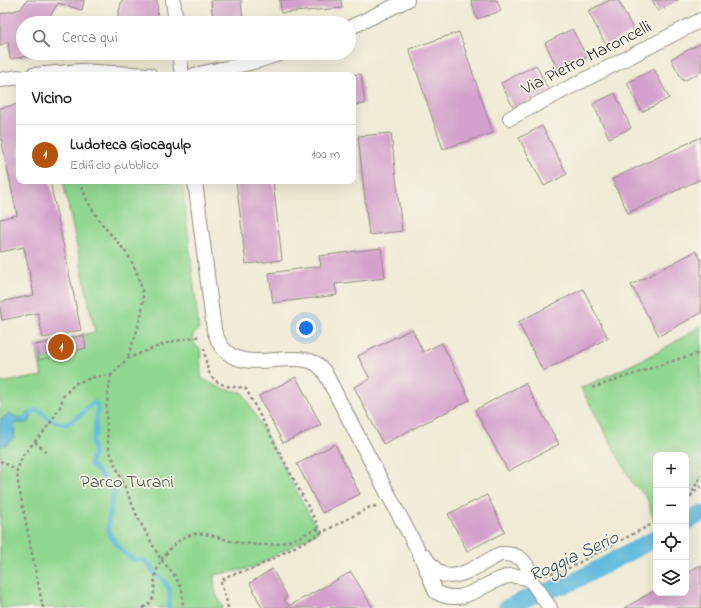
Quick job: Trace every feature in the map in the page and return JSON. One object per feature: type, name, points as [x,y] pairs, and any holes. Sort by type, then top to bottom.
[{"type":"street","points":[[173,0],[175,16]]},
{"type":"street","points":[[356,25],[407,0]]},
{"type":"street","name":"Via Pietro Maroncelli","points":[[510,118],[701,20]]},
{"type":"street","points":[[180,60],[182,72]]},
{"type":"street","points":[[208,72],[260,60]]},
{"type":"street","points":[[68,72],[98,72]]},
{"type":"street","points":[[0,80],[16,77]]},
{"type":"street","points":[[195,184],[214,330],[222,347],[232,356],[246,361],[301,360],[315,363],[324,371],[419,552],[436,592],[451,599],[460,599],[507,576],[519,576],[534,585]]},
{"type":"street","points":[[419,552],[440,574],[452,576],[462,574],[500,554],[517,556],[526,563],[530,570],[534,585],[550,608]]},
{"type":"path","points":[[81,184],[90,205],[103,225],[124,250],[134,267],[141,285],[143,300],[139,324],[127,360]]},
{"type":"path","points":[[43,608],[18,483],[17,470],[23,455],[43,433],[54,418],[64,395],[76,383],[94,377],[111,375],[127,360],[146,350],[170,342],[203,336],[208,373],[215,381],[228,387],[246,389],[322,533]]},
{"type":"path","points":[[592,388],[701,353]]},
{"type":"path","points":[[111,375],[106,410],[109,450],[138,518],[161,560],[173,574],[182,589],[183,608]]},
{"type":"path","points":[[35,442],[48,452]]},
{"type":"path","points":[[0,461],[17,470]]},
{"type":"path","points":[[690,496],[701,475]]},
{"type":"path","points":[[690,496],[701,486]]},
{"type":"path","points":[[228,608],[221,581],[230,575],[255,568],[370,507],[379,506],[382,509]]},
{"type":"path","points":[[534,585],[564,571],[653,524]]},
{"type":"path","points":[[142,608],[148,605],[154,598],[155,579],[161,560],[171,547],[182,537],[196,533],[207,534],[230,541],[268,545],[285,542],[319,528]]},
{"type":"green space","name":"Parco Turani","points":[[64,184],[182,184],[199,329],[193,335],[194,343],[200,349],[201,378],[222,389],[243,392],[318,532],[252,568],[214,575],[215,591],[223,608],[0,608],[0,383],[42,376],[36,345],[95,332]]},
{"type":"green space","points":[[701,325],[701,482],[689,493],[689,452],[653,452],[653,517],[647,498],[633,484],[581,388],[658,352]]},
{"type":"water","points":[[32,412],[30,421],[27,423],[15,423],[14,438],[7,444],[0,446],[0,421],[9,413],[20,419]]},
{"type":"building","points":[[27,0],[84,0],[82,10],[58,3],[50,16],[16,16],[16,58],[10,59],[8,41],[0,46],[0,14],[21,9]]},
{"type":"building","points":[[122,0],[157,0],[158,16],[118,16]]},
{"type":"building","points":[[211,0],[241,0],[242,16],[212,16]]},
{"type":"building","points":[[280,0],[341,0],[342,8],[281,13]]},
{"type":"building","points":[[471,0],[497,0],[501,11],[477,19]]},
{"type":"building","points":[[610,0],[618,0],[634,31],[606,45],[588,11]]},
{"type":"building","points":[[652,0],[678,0],[658,11]]},
{"type":"building","points":[[572,29],[587,57],[559,71],[545,43]]},
{"type":"building","points":[[459,32],[493,133],[443,149],[409,49]]},
{"type":"building","points":[[701,43],[701,72],[683,81],[671,59]]},
{"type":"building","points":[[536,65],[549,91],[514,109],[501,83]]},
{"type":"building","points":[[654,69],[669,98],[642,112],[627,83]]},
{"type":"building","points":[[361,74],[365,104],[356,105],[356,75]]},
{"type":"building","points":[[615,93],[631,128],[609,138],[593,104]]},
{"type":"building","points":[[16,105],[16,184],[51,184],[81,330],[43,338],[38,313],[2,320],[0,302],[34,295],[24,247],[0,252],[0,219],[17,215],[0,133],[0,108]]},
{"type":"building","points":[[542,126],[567,174],[544,186],[519,138]]},
{"type":"building","points":[[391,133],[402,231],[369,235],[358,136]]},
{"type":"building","points":[[701,137],[701,179],[628,213],[612,179]]},
{"type":"building","points":[[236,184],[273,184],[282,260],[246,264]]},
{"type":"building","points":[[381,248],[385,278],[335,284],[337,295],[273,303],[269,273],[321,266],[319,256]]},
{"type":"building","points":[[696,251],[701,260],[701,313],[659,336],[631,285]]},
{"type":"building","points":[[583,289],[608,338],[543,371],[518,322]]},
{"type":"building","points":[[412,329],[423,352],[442,343],[470,400],[383,444],[354,387],[370,379],[358,356]]},
{"type":"building","points":[[84,335],[86,348],[39,360],[36,345]]},
{"type":"building","points":[[296,377],[321,425],[283,443],[259,396]]},
{"type":"building","points":[[525,383],[559,444],[508,471],[475,410]]},
{"type":"building","points":[[335,444],[360,494],[322,513],[297,464]]},
{"type":"building","points":[[487,495],[505,532],[467,551],[448,514]]},
{"type":"building","points":[[701,565],[701,608],[624,608],[653,592],[653,596],[689,596],[689,571]]},
{"type":"building","points":[[272,569],[287,596],[284,600],[289,606],[351,572],[373,608],[262,608],[250,583]]},
{"type":"waterway","points":[[32,412],[36,410],[41,412],[47,418],[59,423],[67,424],[84,412],[93,403],[96,404],[98,408],[95,434],[92,442],[94,455],[91,459],[91,465],[112,486],[114,491],[108,523],[109,534],[126,555],[134,560],[145,561],[166,583],[170,595],[168,608]]},
{"type":"waterway","name":"Roggia Serio","points":[[689,520],[701,514]]},
{"type":"waterway","name":"Roggia Serio","points":[[506,608],[530,597],[571,583],[653,540]]},
{"type":"place","name":"Ludoteca Giocagulp","points":[[61,347]]}]
